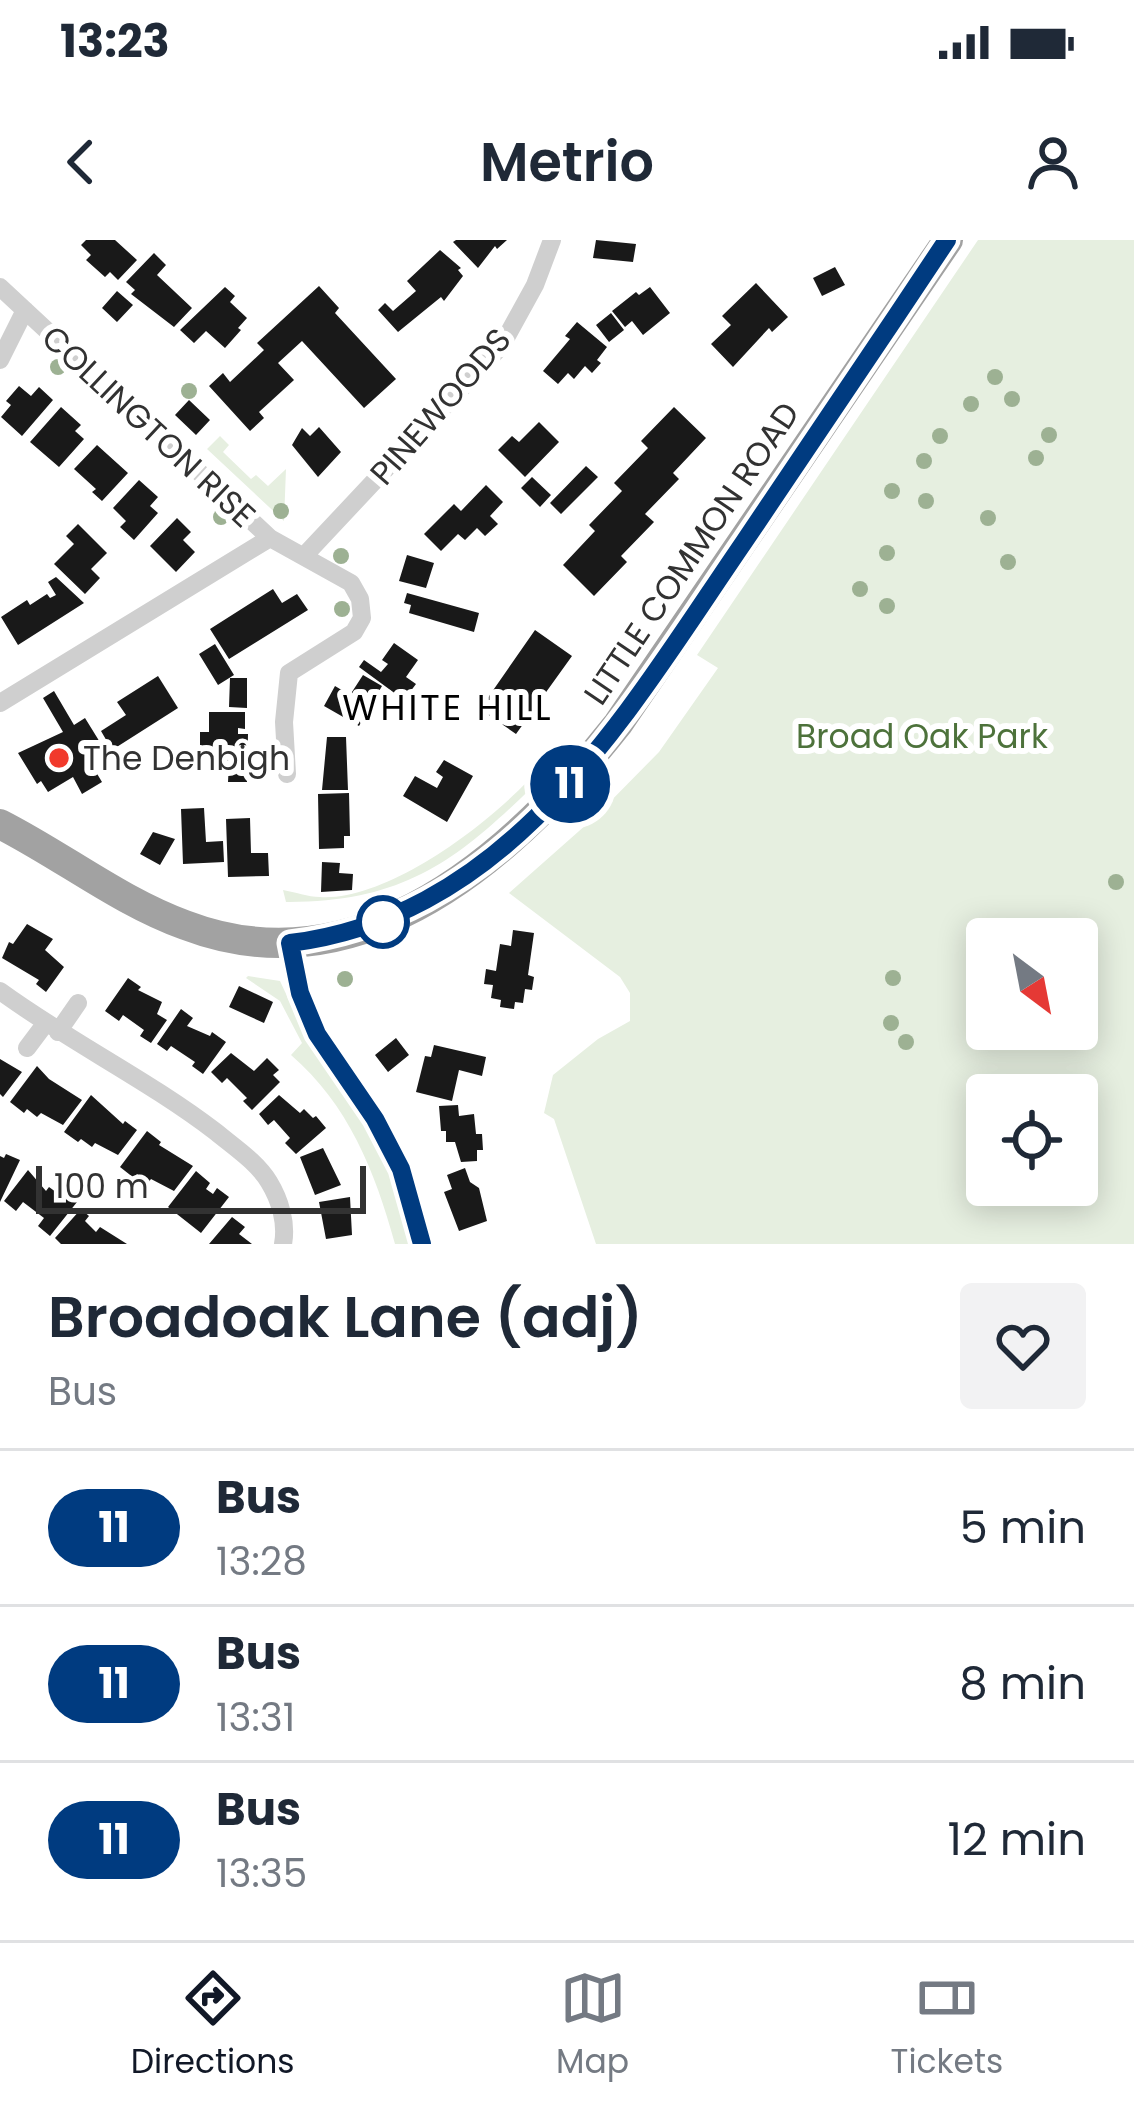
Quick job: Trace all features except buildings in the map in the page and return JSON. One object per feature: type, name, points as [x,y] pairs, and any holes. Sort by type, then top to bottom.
[{"type":"highway","name":"LITTLE COMMON ROAD","points":[[0,824],[152,912],[226,937],[290,943],[330,938],[373,926],[447,890],[490,858],[574,780],[661,662],[948,240]]},
{"type":"street","name":"PINEWOODS","points":[[304,556],[502,345],[536,285],[552,240]]},
{"type":"street","name":"COLLINGTON RISE","points":[[0,287],[270,538],[351,583],[360,599],[362,618],[354,632],[289,674],[284,722],[293,774],[266,775]]},
{"type":"street","points":[[0,360],[25,310]]},
{"type":"street","points":[[0,703],[270,538]]},
{"type":"street","points":[[290,943],[300,993],[317,1034],[375,1119],[401,1169],[422,1244]]},
{"type":"street","points":[[0,991],[51,1028],[179,1104],[246,1156],[268,1180],[281,1208],[284,1244]]},
{"type":"street","points":[[27,1048],[78,1003]]},
{"type":"green space","name":"Broad Oak Park","points":[[978,240],[1134,240],[1134,1244],[596,1244],[554,1119],[544,1113],[553,1075],[598,1039],[630,1021],[630,993],[620,977],[509,893],[659,752],[718,668],[697,655]]},
{"type":"green space","points":[[220,436],[229,445],[223,452],[251,479],[256,475],[268,486],[286,469],[284,521],[207,449]]},
{"type":"green space","points":[[552,752],[562,758],[500,818],[440,863],[373,892],[333,900],[286,902],[283,890],[315,897],[349,895],[415,868],[480,824]]},
{"type":"green space","points":[[248,976],[280,981],[307,1039],[367,1127],[391,1172],[411,1244],[395,1244],[357,1140],[328,1095],[291,1055],[302,1043],[280,1001]]},
{"type":"bus line","name":"11","points":[[422,1244],[401,1169],[375,1119],[317,1034],[300,993],[290,943],[373,926],[447,890],[490,858],[574,780],[661,662],[947,240]]},
{"type":"place","name":"The Denbigh","points":[[59,758]]},
{"type":"district","name":"WHITE HILL","points":[[448,707]]}]
